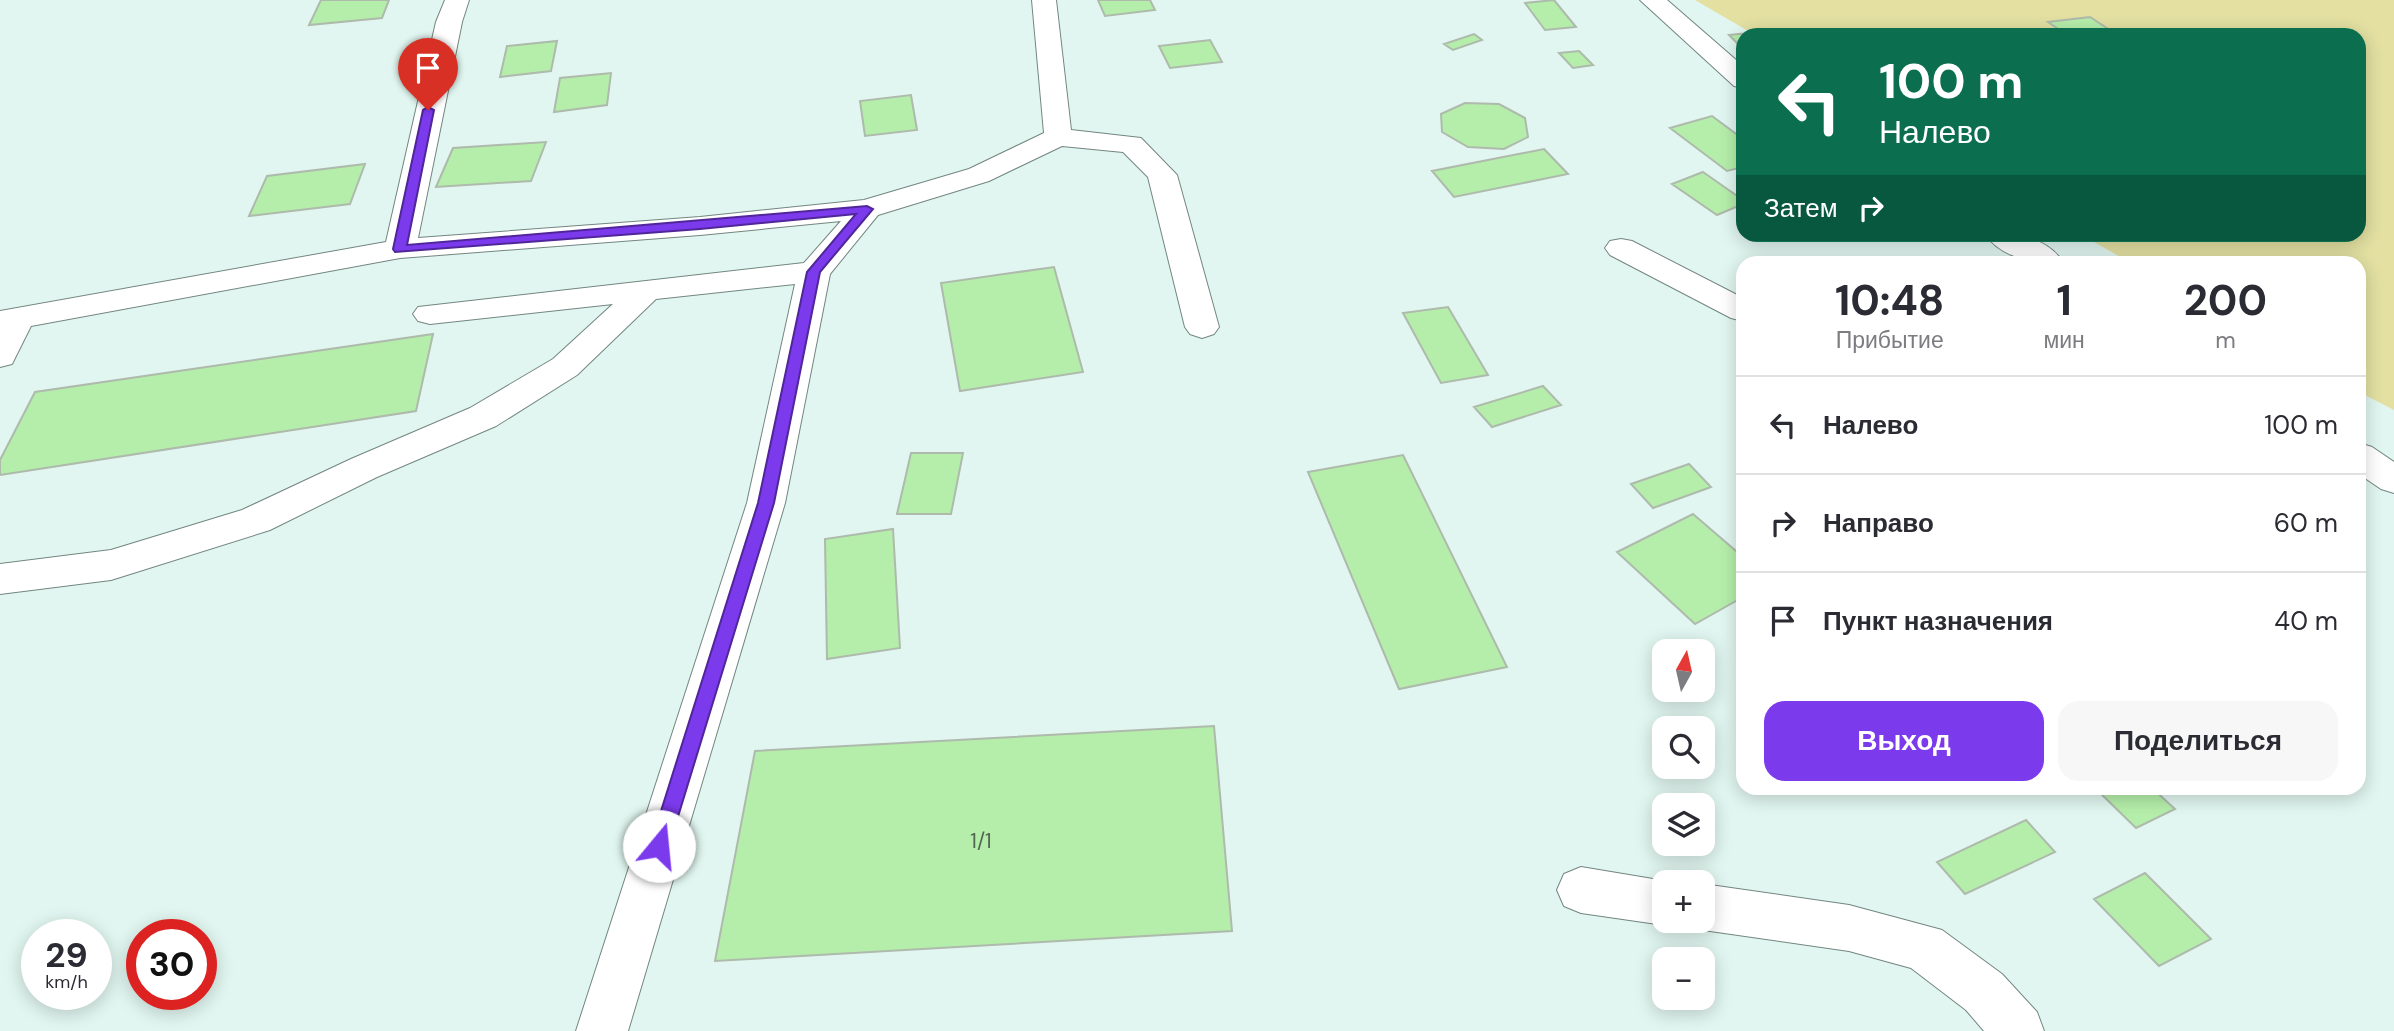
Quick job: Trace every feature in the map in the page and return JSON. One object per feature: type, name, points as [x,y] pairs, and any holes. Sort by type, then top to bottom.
[{"type":"street","points":[[400,249],[449,22],[457,0]]},
{"type":"street","points":[[1044,0],[1058,137]]},
{"type":"street","points":[[1652,0],[1736,74]]},
{"type":"street","points":[[0,356],[9,319],[400,249],[687,227],[867,209],[979,175],[1058,137],[1131,144],[1162,175],[1202,327]]},
{"type":"street","points":[[602,1031],[766,503],[814,272],[867,209]]},
{"type":"street","points":[[2013,242],[2037,256]]},
{"type":"street","points":[[1621,248],[1736,307]]},
{"type":"street","points":[[430,314],[814,272]]},
{"type":"street","points":[[0,579],[111,565],[257,520],[364,468],[483,416],[565,367],[646,291]]},
{"type":"street","points":[[2366,461],[2394,480]]},
{"type":"street","points":[[1581,890],[1652,900]]},
{"type":"street","points":[[1715,909],[1849,928],[1924,947],[1984,992],[2018,1031]]},
{"type":"shaded area","points":[[1695,0],[2394,0],[2394,410],[2366,396],[2366,256],[2119,256],[2094,242],[2366,242],[2366,28],[1743,28]]},
{"type":"building","points":[[321,0],[389,0],[382,18],[309,25]]},
{"type":"building","points":[[1098,0],[1150,0],[1155,10],[1105,16]]},
{"type":"building","points":[[1554,0],[1576,27],[1545,30],[1525,3]]},
{"type":"building","points":[[2090,17],[2107,28],[2057,28],[2048,22]]},
{"type":"building","points":[[1474,34],[1482,40],[1453,50],[1444,44]]},
{"type":"building","points":[[1210,40],[1222,62],[1170,68],[1159,46]]},
{"type":"building","points":[[557,41],[551,71],[500,77],[507,46]]},
{"type":"building","points":[[1579,51],[1593,65],[1573,68],[1559,53]]},
{"type":"building","points":[[611,73],[607,105],[554,112],[560,78]]},
{"type":"building","points":[[911,95],[917,130],[865,136],[860,101]]},
{"type":"building","points":[[1465,103],[1499,104],[1525,118],[1528,137],[1504,149],[1468,147],[1442,132],[1441,114]]},
{"type":"building","points":[[1712,116],[1736,134],[1736,169],[1727,171],[1670,128]]},
{"type":"building","points":[[546,142],[531,181],[436,187],[453,148]]},
{"type":"building","points":[[1544,149],[1568,174],[1454,197],[1432,171]]},
{"type":"building","points":[[365,164],[350,204],[249,216],[267,176]]},
{"type":"building","points":[[1703,172],[1736,195],[1736,207],[1717,215],[1672,184]]},
{"type":"building","points":[[1054,267],[1083,372],[960,391],[941,283]]},
{"type":"building","points":[[1448,307],[1488,375],[1441,383],[1403,313]]},
{"type":"building","points":[[433,334],[416,411],[0,475],[0,460],[35,392]]},
{"type":"building","points":[[1543,386],[1561,405],[1492,427],[1474,407]]},
{"type":"building","points":[[911,453],[963,453],[951,514],[897,514]]},
{"type":"building","points":[[1403,455],[1507,667],[1399,689],[1308,472]]},
{"type":"building","points":[[1689,464],[1711,487],[1653,508],[1631,484]]},
{"type":"building","points":[[1693,514],[1736,551],[1736,601],[1695,624],[1617,552]]},
{"type":"building","points":[[893,529],[900,648],[827,659],[825,539]]},
{"type":"building","points":[[1214,726],[1232,931],[715,961],[755,751]]},
{"type":"building","points":[[2102,795],[2160,795],[2175,809],[2136,828]]},
{"type":"building","points":[[2026,820],[2055,852],[1965,894],[1937,862]]},
{"type":"building","points":[[2145,873],[2211,939],[2159,966],[2094,899]]},
{"type":"route","points":[[428,110],[400,249],[700,226],[867,209],[814,272],[766,503],[659,846]]}]
